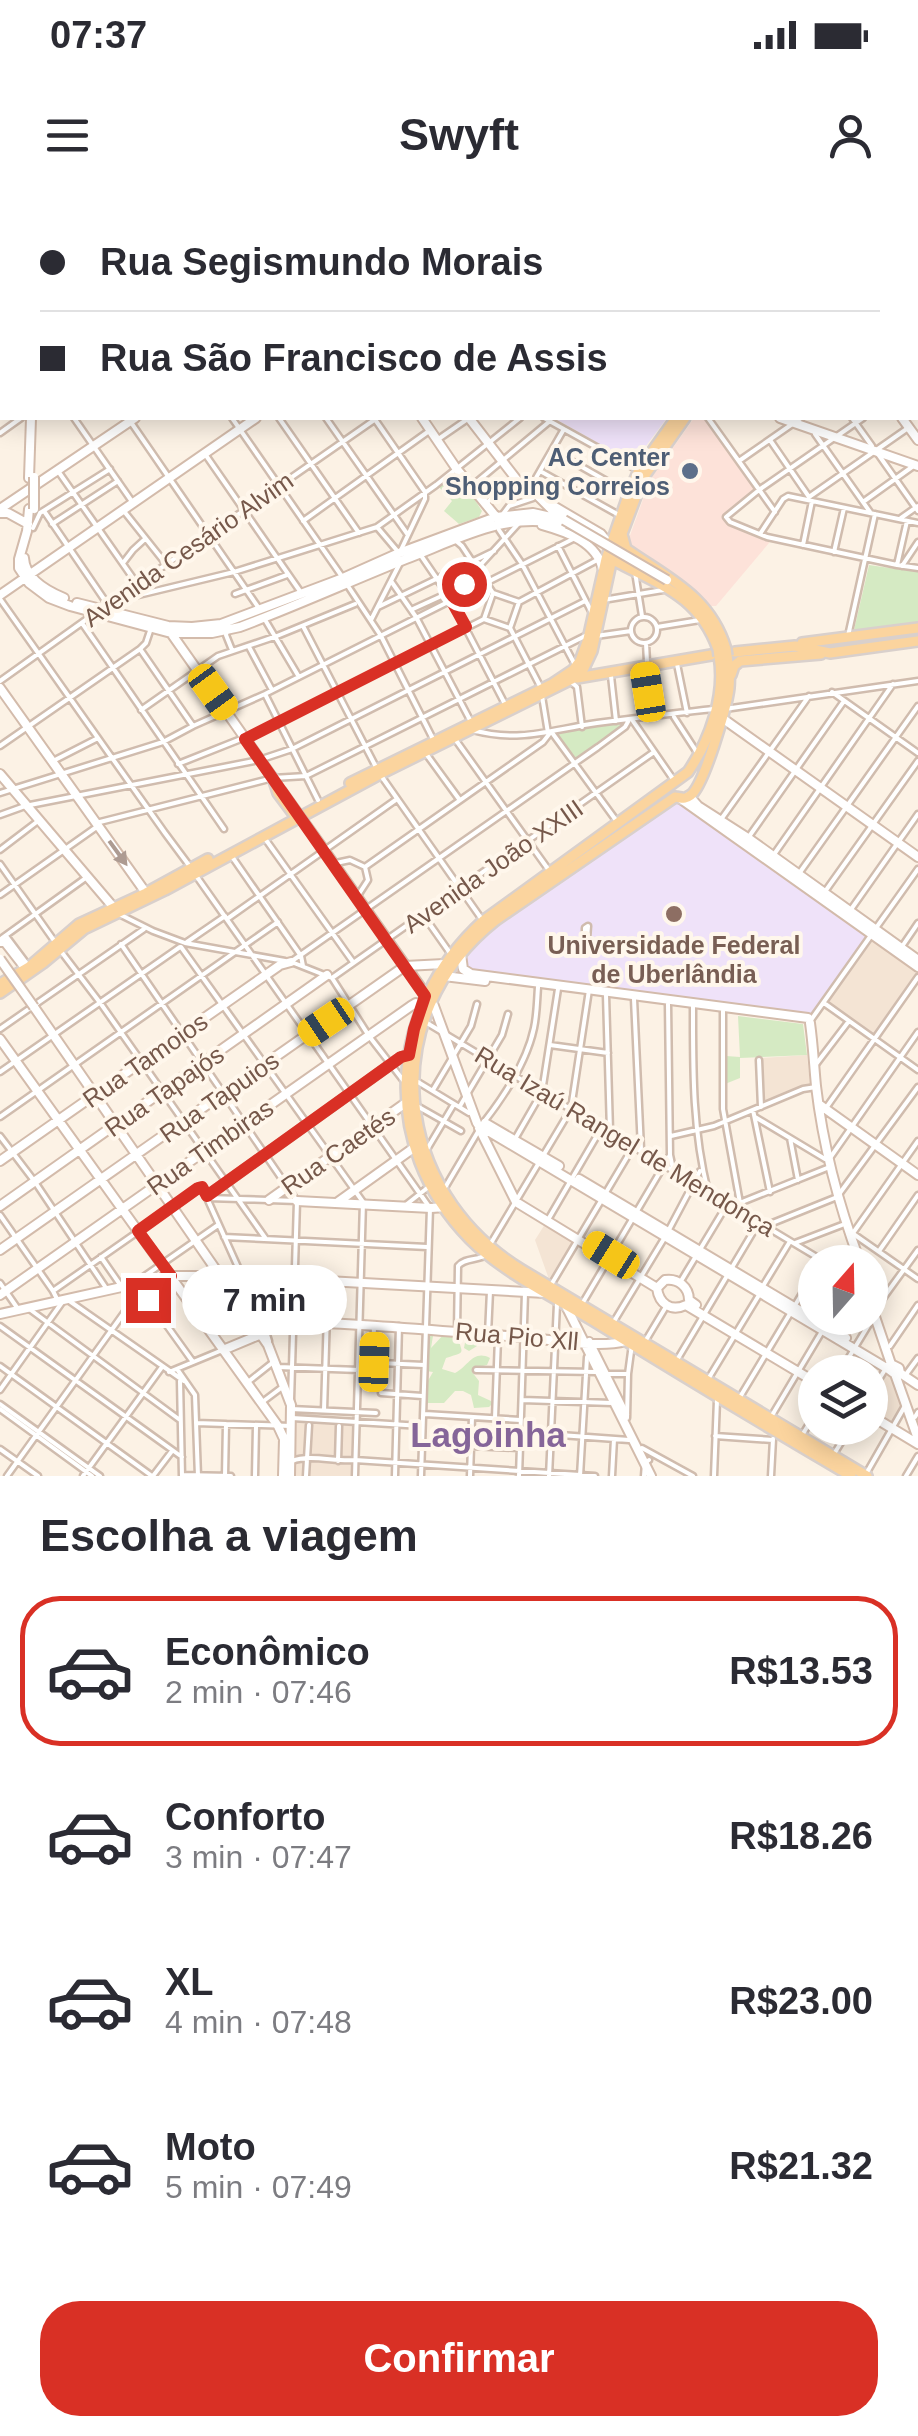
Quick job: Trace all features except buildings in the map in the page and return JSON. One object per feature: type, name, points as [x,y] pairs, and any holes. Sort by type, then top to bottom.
[{"type":"main road","points":[[33,420],[35,510],[18,562],[27,576],[58,596],[105,607],[171,633],[207,634],[227,630],[302,594],[344,581]]},
{"type":"main road","points":[[0,511],[130,420]]},
{"type":"main road","points":[[0,597],[253,420]]},
{"type":"main road","points":[[423,420],[456,468],[501,522]]},
{"type":"main road","points":[[470,420],[516,479],[563,522],[706,610],[717,625],[729,682]]},
{"type":"main road","points":[[590,635],[604,600],[606,572],[629,493],[639,470],[675,420]]},
{"type":"main road","points":[[116,911],[264,836],[434,740],[472,726],[541,690],[578,666],[592,652],[593,616],[606,572],[645,474],[684,420]]},
{"type":"main road","points":[[800,420],[812,428],[916,466]]},
{"type":"main road","points":[[903,420],[918,440]]},
{"type":"main road","points":[[474,489],[484,511],[481,522]]},
{"type":"main road","points":[[533,495],[598,532],[615,546],[633,570],[666,584]]},
{"type":"main road","points":[[0,511],[30,526]]},
{"type":"main road","points":[[154,626],[212,626],[262,614],[400,556],[532,513],[563,522]]},
{"type":"main road","points":[[400,556],[420,554],[481,522],[563,522]]},
{"type":"main road","points":[[521,522],[553,528],[579,540],[594,550],[606,572]]},
{"type":"main road","points":[[579,540],[598,532]]},
{"type":"main road","points":[[410,1082],[428,999],[482,920],[679,792],[720,712],[722,652],[685,588],[624,546],[615,546]]},
{"type":"main road","points":[[633,570],[632,562],[638,556]]},
{"type":"main road","points":[[0,984],[82,930],[293,813],[455,738],[506,706],[541,690],[648,664],[918,628]]},
{"type":"main road","points":[[171,633],[404,966],[428,999],[438,1001],[480,1124],[518,1199],[659,1286]]},
{"type":"main road","points":[[842,651],[836,646],[837,641],[873,633]]},
{"type":"main road","points":[[698,786],[734,666],[740,661],[918,641]]},
{"type":"main road","points":[[578,666],[677,664],[722,652],[795,646],[830,653]]},
{"type":"main road","points":[[572,680],[578,666]]},
{"type":"main road","points":[[0,684],[146,893]]},
{"type":"main road","points":[[720,712],[918,857]]},
{"type":"main road","points":[[688,772],[697,778],[702,807]]},
{"type":"main road","points":[[0,774],[116,911]]},
{"type":"main road","points":[[274,778],[278,793],[293,813]]},
{"type":"main road","points":[[647,1462],[561,1302],[549,1289],[524,1278],[464,1232],[431,1186],[415,1146],[409,1055],[444,964],[618,823],[698,786]]},
{"type":"main road","points":[[679,792],[918,963]]},
{"type":"main road","points":[[679,792],[918,963]]},
{"type":"main road","points":[[2,939],[28,968]]},
{"type":"main road","points":[[0,993],[25,977],[58,946]]},
{"type":"main road","points":[[456,954],[466,972],[504,980],[809,1020]]},
{"type":"main road","points":[[0,959],[260,1334],[285,1385],[291,1415],[286,1476]]},
{"type":"main road","name":"Rua Tamoios","points":[[0,1161],[290,962]]},
{"type":"main road","points":[[404,966],[444,964]]},
{"type":"main road","name":"Rua Tapuios","points":[[0,1250],[404,966]]},
{"type":"main road","points":[[444,976],[504,980],[809,1020]]},
{"type":"main road","name":"Rua Tapajós","points":[[0,1206],[330,977]]},
{"type":"main road","name":"Rua Timbiras","points":[[2,1289],[75,1243],[411,1006],[428,999]]},
{"type":"main road","points":[[809,1020],[814,1087]]},
{"type":"main road","points":[[809,1020],[814,1087],[827,1162],[852,1245]]},
{"type":"main road","points":[[0,1038],[278,1426],[284,1439],[286,1476]]},
{"type":"main road","points":[[207,1197],[409,1055]]},
{"type":"main road","points":[[411,1104],[425,1153],[448,1206]]},
{"type":"main road","name":"Rua Caetés","points":[[269,1200],[373,1126],[411,1104]]},
{"type":"main road","points":[[820,1106],[918,1175]]},
{"type":"main road","points":[[480,1124],[542,1159]]},
{"type":"main road","points":[[480,1124],[798,1311]]},
{"type":"main road","points":[[336,1203],[415,1146]]},
{"type":"main road","points":[[297,1201],[448,1206]]},
{"type":"main road","points":[[488,1250],[716,1396],[851,1476]]},
{"type":"main road","points":[[0,1314],[171,1276],[242,1276],[525,1293],[549,1289]]},
{"type":"main road","points":[[524,1278],[525,1293]]},
{"type":"main road","points":[[659,1286],[669,1279],[680,1283],[688,1291],[688,1302]]},
{"type":"main road","points":[[659,1286],[659,1298],[666,1306],[678,1308],[688,1302]]},
{"type":"main road","points":[[561,1302],[613,1323],[629,1340],[644,1342],[708,1381],[772,1429],[798,1436]]},
{"type":"main road","points":[[688,1302],[798,1369]]},
{"type":"main road","points":[[578,1307],[587,1346]]},
{"type":"main road","points":[[223,1350],[260,1334],[269,1323]]},
{"type":"main road","name":"Rua Pio Xll","points":[[269,1323],[399,1326],[587,1346],[629,1340]]},
{"type":"main road","points":[[841,1335],[918,1383]]},
{"type":"main road","points":[[883,1335],[918,1442]]},
{"type":"main road","points":[[885,1335],[894,1369],[918,1427]]},
{"type":"main road","points":[[616,1403],[642,1448],[651,1476]]},
{"type":"main road","points":[[888,1424],[918,1442]]},
{"type":"main road","points":[[810,1445],[832,1466],[866,1475]]},
{"type":"street","points":[[75,420],[134,503]]},
{"type":"street","points":[[132,420],[247,590],[299,677]]},
{"type":"street","points":[[233,420],[381,636],[434,740]]},
{"type":"street","points":[[279,420],[359,534]]},
{"type":"street","points":[[327,420],[408,535]]},
{"type":"street","name":"Avenida Cesário Alvim","points":[[0,684],[373,420]]},
{"type":"street","points":[[371,621],[391,581],[425,492],[377,420]]},
{"type":"street","points":[[437,440],[466,420]]},
{"type":"street","points":[[110,469],[35,510],[52,524],[105,607],[377,527],[516,420]]},
{"type":"street","points":[[709,420],[775,512]]},
{"type":"street","points":[[739,461],[798,420]]},
{"type":"street","points":[[900,519],[917,508],[854,420],[824,446],[726,514],[730,522],[760,534],[918,568]]},
{"type":"street","points":[[474,489],[550,421],[639,470]]},
{"type":"street","points":[[812,428],[873,514]]},
{"type":"street","points":[[802,544],[811,499],[909,428]]},
{"type":"street","points":[[564,429],[540,470],[533,495],[509,506],[501,522],[506,540],[578,666]]},
{"type":"street","points":[[302,520],[430,430]]},
{"type":"street","points":[[770,440],[811,499]]},
{"type":"street","points":[[552,450],[629,493]]},
{"type":"street","points":[[206,454],[302,594]]},
{"type":"street","points":[[863,502],[916,466]]},
{"type":"street","points":[[58,470],[137,584]]},
{"type":"street","points":[[540,470],[621,516]]},
{"type":"street","points":[[485,504],[516,479]]},
{"type":"street","points":[[52,524],[118,481]]},
{"type":"street","points":[[760,534],[788,496],[918,523]]},
{"type":"street","points":[[834,552],[844,508]]},
{"type":"street","points":[[123,510],[166,564]]},
{"type":"street","points":[[848,636],[873,514]]},
{"type":"street","points":[[900,566],[907,520]]},
{"type":"street","points":[[0,792],[162,742],[381,636],[449,597],[521,522]]},
{"type":"street","points":[[377,527],[400,556]]},
{"type":"street","points":[[454,536],[492,592],[484,619]]},
{"type":"street","points":[[123,563],[145,540]]},
{"type":"street","points":[[411,610],[487,582],[558,546],[579,540]]},
{"type":"street","points":[[900,566],[918,542]]},
{"type":"street","points":[[558,546],[593,616]]},
{"type":"street","points":[[378,607],[494,550]]},
{"type":"street","points":[[420,554],[466,627],[506,706]]},
{"type":"street","points":[[510,628],[519,602],[600,559]]},
{"type":"street","points":[[633,570],[642,616]]},
{"type":"street","points":[[235,594],[289,574]]},
{"type":"street","points":[[391,581],[416,617],[472,726],[512,736],[720,712],[918,681]]},
{"type":"street","points":[[604,600],[666,584]]},
{"type":"street","points":[[492,592],[519,602]]},
{"type":"street","points":[[0,597],[430,1208],[421,1476]]},
{"type":"street","points":[[0,815],[25,806],[258,760],[292,749],[586,601]]},
{"type":"street","points":[[142,710],[217,657],[357,603]]},
{"type":"street","points":[[631,631],[642,616],[651,618],[658,627]]},
{"type":"street","points":[[658,627],[699,621],[701,616]]},
{"type":"street","points":[[178,764],[245,739],[484,619],[510,628],[516,637],[541,690],[550,733],[618,823]]},
{"type":"street","points":[[82,623],[224,829]]},
{"type":"street","points":[[0,746],[140,649],[154,626]]},
{"type":"street","points":[[303,626],[378,772],[482,920]]},
{"type":"street","points":[[631,631],[637,640],[646,643],[654,639],[658,627]]},
{"type":"street","points":[[227,630],[233,652]]},
{"type":"street","points":[[0,894],[97,825],[274,778],[306,776],[564,646],[590,635],[631,631]]},
{"type":"street","points":[[646,643],[652,718]]},
{"type":"street","points":[[249,647],[272,690]]},
{"type":"street","points":[[140,649],[192,726]]},
{"type":"street","points":[[677,664],[687,713]]},
{"type":"street","points":[[610,672],[616,722]]},
{"type":"street","points":[[572,680],[577,687],[582,726]]},
{"type":"street","points":[[771,859],[893,684]]},
{"type":"street","points":[[832,692],[918,753]]},
{"type":"street","points":[[265,694],[318,800]]},
{"type":"street","points":[[722,820],[809,696]]},
{"type":"street","points":[[748,838],[844,701]]},
{"type":"street","points":[[798,875],[918,706]]},
{"type":"street","points":[[672,715],[699,754]]},
{"type":"street","points":[[631,720],[679,792]]},
{"type":"street","points":[[290,962],[508,812],[631,720]]},
{"type":"street","points":[[364,867],[543,742],[550,733]]},
{"type":"street","points":[[52,762],[98,738]]},
{"type":"street","points":[[455,738],[528,842],[548,879]]},
{"type":"street","name":"Avenida João XXIII","points":[[330,977],[424,916],[654,752]]},
{"type":"street","points":[[422,754],[428,755],[460,800]]},
{"type":"street","points":[[824,893],[918,760]]},
{"type":"street","points":[[0,1072],[183,945],[260,897],[397,799]]},
{"type":"street","points":[[850,911],[918,814]]},
{"type":"street","points":[[0,850],[38,821]]},
{"type":"street","points":[[264,836],[354,964]]},
{"type":"street","points":[[230,854],[301,956],[304,966]]},
{"type":"street","points":[[334,864],[348,860],[364,867],[368,880],[357,898]]},
{"type":"street","points":[[0,864],[266,1239]]},
{"type":"street","points":[[809,1020],[878,934],[918,869]]},
{"type":"street","points":[[2,939],[87,877]]},
{"type":"street","points":[[116,911],[183,945],[290,962],[330,977],[390,1065],[410,1082],[457,1105],[480,1124]]},
{"type":"street","points":[[424,916],[456,954]]},
{"type":"street","points":[[0,1118],[278,922]]},
{"type":"street","points":[[900,948],[918,923]]},
{"type":"street","points":[[0,1029],[146,928]]},
{"type":"street","points":[[121,944],[297,1201],[291,1415]]},
{"type":"street","points":[[183,945],[363,1204],[355,1476]]},
{"type":"street","points":[[820,1106],[918,977]]},
{"type":"street","points":[[442,1191],[480,1124],[515,1075],[533,1033],[538,986]]},
{"type":"street","points":[[514,1140],[542,1092],[558,989]]},
{"type":"street","points":[[457,1332],[459,1264],[482,1258],[488,1250],[571,1109],[589,991]]},
{"type":"street","points":[[606,995],[610,1133]]},
{"type":"street","points":[[634,999],[641,1152]]},
{"type":"street","points":[[824,1003],[918,1070]]},
{"type":"street","points":[[433,1090],[474,1019],[477,1004]]},
{"type":"street","points":[[668,1004],[673,1170]]},
{"type":"street","points":[[693,1005],[692,1086],[708,1192]]},
{"type":"street","points":[[723,1011],[725,1122],[740,1203]]},
{"type":"street","points":[[425,1153],[502,1035],[508,1014]]},
{"type":"street","name":"Rua Izaú Rangel de Mendonça","points":[[424,1021],[447,1034],[456,1050],[488,1058],[798,1246]]},
{"type":"street","points":[[814,1067],[849,1021]]},
{"type":"street","points":[[680,1283],[731,1205],[798,1180],[827,1162],[918,1032]]},
{"type":"street","points":[[550,1045],[608,1053]]},
{"type":"street","points":[[759,1060],[761,1107]]},
{"type":"street","points":[[676,1362],[762,1224],[836,1198],[918,1086]]},
{"type":"street","points":[[671,1136],[725,1122],[814,1087]]},
{"type":"street","points":[[411,1104],[461,1131]]},
{"type":"street","points":[[754,1110],[770,1192]]},
{"type":"street","points":[[755,1117],[827,1162]]},
{"type":"street","points":[[548,1219],[602,1127]]},
{"type":"street","points":[[0,1136],[107,1290]]},
{"type":"street","points":[[790,1138],[798,1180]]},
{"type":"street","points":[[708,1381],[792,1242],[848,1229],[918,1141]]},
{"type":"street","points":[[549,1289],[633,1147]]},
{"type":"street","points":[[578,1307],[670,1155]]},
{"type":"street","points":[[613,1323],[702,1168]]},
{"type":"street","points":[[404,1206],[431,1186]]},
{"type":"street","points":[[53,1290],[202,1187],[242,1276],[269,1323]]},
{"type":"street","points":[[883,1245],[918,1195]]},
{"type":"street","points":[[207,1197],[297,1201]]},
{"type":"street","points":[[0,1216],[63,1300],[182,1379]]},
{"type":"street","points":[[7,1476],[112,1330],[133,1286],[219,1224]]},
{"type":"street","points":[[848,1229],[871,1245]]},
{"type":"street","points":[[224,1237],[427,1248]]},
{"type":"street","points":[[888,1290],[918,1250]]},
{"type":"street","points":[[101,1257],[133,1286],[193,1362]]},
{"type":"street","points":[[888,1258],[918,1279]]},
{"type":"street","points":[[267,1278],[276,1363]]},
{"type":"street","points":[[324,1410],[328,1282]]},
{"type":"street","points":[[2,1289],[23,1309],[48,1322],[180,1420]]},
{"type":"street","points":[[490,1291],[495,1418]]},
{"type":"street","points":[[519,1474],[525,1293]]},
{"type":"street","points":[[0,1390],[63,1300]]},
{"type":"street","points":[[738,1400],[798,1301]]},
{"type":"street","points":[[549,1475],[561,1302]]},
{"type":"street","points":[[890,1346],[918,1304]]},
{"type":"street","points":[[644,1342],[666,1306]]},
{"type":"street","points":[[0,1326],[182,1458]]},
{"type":"street","points":[[374,1326],[374,1362]]},
{"type":"street","points":[[395,1476],[399,1326]]},
{"type":"street","points":[[850,1355],[861,1335]]},
{"type":"street","points":[[627,1418],[629,1340]]},
{"type":"street","points":[[580,1476],[587,1346]]},
{"type":"street","points":[[169,1372],[223,1350]]},
{"type":"street","points":[[888,1375],[918,1358]]},
{"type":"street","points":[[359,1362],[424,1365]]},
{"type":"street","points":[[246,1382],[276,1363],[359,1370]]},
{"type":"street","points":[[0,1366],[152,1476],[172,1451]]},
{"type":"street","points":[[86,1472],[162,1367]]},
{"type":"street","points":[[177,1369],[195,1395],[198,1475]]},
{"type":"street","points":[[476,1370],[628,1374]]},
{"type":"street","points":[[771,1476],[772,1429],[798,1372]]},
{"type":"street","points":[[182,1379],[182,1475],[227,1476],[226,1424]]},
{"type":"street","points":[[261,1403],[285,1385]]},
{"type":"street","points":[[382,1393],[424,1396]]},
{"type":"street","points":[[714,1476],[716,1396]]},
{"type":"street","points":[[522,1400],[616,1403]]},
{"type":"street","points":[[866,1475],[906,1404]]},
{"type":"street","points":[[0,1406],[92,1476]]},
{"type":"street","points":[[196,1423],[278,1426],[291,1415],[324,1410],[376,1413]]},
{"type":"street","points":[[423,1414],[520,1420]]},
{"type":"street","points":[[291,1415],[422,1426]]},
{"type":"street","points":[[470,1476],[472,1417]]},
{"type":"street","points":[[306,1476],[309,1425]]},
{"type":"street","points":[[255,1476],[256,1426]]},
{"type":"street","points":[[338,1461],[339,1426]]},
{"type":"street","points":[[715,1436],[772,1429]]},
{"type":"street","points":[[520,1432],[634,1440]]},
{"type":"street","points":[[612,1476],[614,1439]]},
{"type":"street","points":[[422,1444],[519,1448]]},
{"type":"street","points":[[0,1448],[38,1476]]},
{"type":"street","points":[[642,1448],[693,1476]]},
{"type":"street","points":[[906,1476],[918,1456]]},
{"type":"street","points":[[290,1462],[306,1458],[355,1460],[495,1468],[519,1474],[595,1476]]},
{"type":"street","points":[[456,1466],[456,1476]]},
{"type":"street","points":[[494,1476],[495,1468]]},
{"type":"street","points":[[86,1472],[100,1476]]},
{"type":"shaded area","points":[[558,420],[665,420],[633,463]]},
{"type":"shaded area","points":[[693,420],[707,420],[758,491],[727,514],[727,519],[770,538],[769,543],[716,606],[635,550],[628,541],[650,480]]},
{"type":"shaded area","name":"Universidade Federal de Uberlândia","points":[[675,801],[868,936],[815,1014],[466,969],[464,955],[500,921]]},
{"type":"shaded area","points":[[873,938],[918,969],[874,1035],[828,1002]]},
{"type":"shaded area","points":[[807,1055],[810,1084],[763,1103],[761,1058]]},
{"type":"shaded area","points":[[547,1221],[577,1240],[551,1285],[535,1240]]},
{"type":"shaded area","points":[[888,1369],[895,1374],[906,1404],[894,1425],[888,1421]]},
{"type":"shaded area","points":[[292,1419],[356,1423],[355,1476],[290,1476]]},
{"type":"green space","points":[[456,471],[482,511],[479,517],[459,524],[444,511],[452,501],[438,486]]},
{"type":"green space","points":[[869,565],[918,572],[918,625],[854,630]]},
{"type":"green space","points":[[624,724],[577,760],[557,733],[595,725]]},
{"type":"green space","points":[[738,1016],[803,1024],[807,1055],[740,1058],[740,1078],[725,1084],[726,1056],[740,1057]]},
{"type":"green space","points":[[445,1333],[473,1333],[480,1338],[469,1351],[464,1348],[466,1337],[458,1335],[461,1351],[446,1358],[442,1369],[455,1373],[475,1357],[490,1358],[487,1365],[472,1372],[479,1381],[478,1395],[491,1401],[489,1407],[474,1408],[471,1395],[463,1391],[455,1391],[444,1403],[425,1403],[426,1384],[433,1372],[426,1371],[426,1349],[431,1334],[431,1348]]},
{"type":"place","name":"AC Center Shopping Correios","points":[[690,471]]},
{"type":"place","name":"Universidade Federal de Uberlândia","points":[[674,914]]},
{"type":"district","name":"Lagoinha","points":[[488,1434]]},
{"type":"route","points":[[148,1300],[138,1284],[171,1276],[138,1231],[198,1188],[202,1187],[207,1196],[409,1055],[425,996],[245,739],[466,627],[450,598],[464,584]]}]
